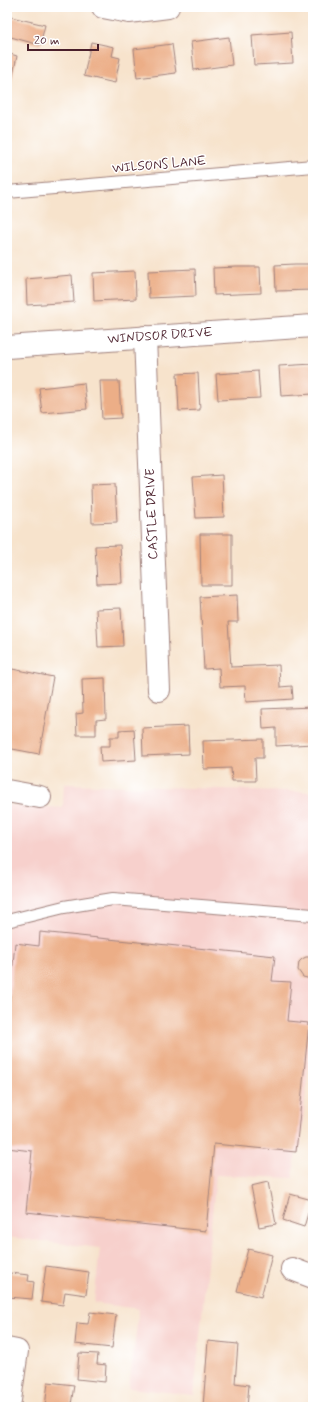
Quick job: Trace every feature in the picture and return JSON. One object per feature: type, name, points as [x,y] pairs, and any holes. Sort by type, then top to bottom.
[{"type":"street","points":[[103,7],[129,12],[168,7]]},
{"type":"street","name":"WINDSOR DRIVE","points":[[7,347],[313,326]]},
{"type":"street","name":"CASTLE DRIVE","points":[[145,337],[158,690]]},
{"type":"street","points":[[7,791],[40,797]]},
{"type":"street","points":[[292,1270],[313,1277]]},
{"type":"street","points":[[7,1349],[17,1351],[9,1407]]},
{"type":"lane","name":"WILSONS LANE","points":[[7,192],[313,166]]},
{"type":"lane","points":[[7,921],[64,907],[114,899],[313,915]]},
{"type":"shaded area","points":[[64,784],[313,792],[313,1049],[310,1049],[300,1153],[296,1153],[293,1178],[216,1175],[194,1395],[129,1388],[139,1309],[94,1303],[100,1248],[7,1237],[7,805],[63,808]]},
{"type":"building","points":[[7,16],[45,25],[40,45],[7,36]]},
{"type":"building","points":[[291,32],[293,63],[254,65],[252,35]]},
{"type":"building","points":[[229,37],[232,65],[194,70],[191,42]]},
{"type":"building","points":[[91,42],[114,47],[112,56],[120,58],[115,83],[84,76]]},
{"type":"building","points":[[172,44],[176,73],[137,78],[134,49]]},
{"type":"building","points":[[7,53],[17,56],[9,94],[7,94]]},
{"type":"building","points":[[313,264],[313,290],[276,291],[275,265]]},
{"type":"building","points":[[260,267],[261,293],[214,295],[213,268]]},
{"type":"building","points":[[195,269],[196,296],[149,298],[148,271]]},
{"type":"building","points":[[135,271],[136,299],[94,301],[93,273]]},
{"type":"building","points":[[72,275],[74,302],[27,305],[26,279]]},
{"type":"building","points":[[313,364],[313,394],[281,396],[279,366]]},
{"type":"building","points":[[258,371],[260,398],[218,400],[216,374]]},
{"type":"building","points":[[198,373],[200,410],[179,411],[177,374]]},
{"type":"building","points":[[100,381],[119,381],[121,418],[102,419]]},
{"type":"building","points":[[84,383],[87,409],[42,413],[39,388]]},
{"type":"building","points":[[222,475],[224,517],[196,518],[193,477]]},
{"type":"building","points":[[115,484],[117,522],[92,523],[91,485]]},
{"type":"building","points":[[200,534],[232,534],[232,585],[201,585]]},
{"type":"building","points":[[120,545],[122,583],[97,584],[95,546]]},
{"type":"building","points":[[237,595],[238,622],[228,622],[231,667],[279,665],[280,687],[292,686],[293,699],[246,702],[245,686],[220,687],[219,668],[204,669],[200,597]]},
{"type":"building","points":[[121,608],[123,646],[98,647],[96,609]]},
{"type":"building","points":[[7,668],[53,677],[39,754],[7,748]]},
{"type":"building","points":[[105,678],[106,719],[96,720],[96,735],[77,735],[76,714],[83,713],[82,679]]},
{"type":"building","points":[[313,707],[313,744],[276,746],[276,728],[263,729],[262,709]]},
{"type":"building","points":[[188,726],[189,754],[143,756],[142,728]]},
{"type":"building","points":[[134,729],[136,760],[101,762],[100,746],[110,746],[110,737],[119,737],[119,730]]},
{"type":"building","points":[[263,739],[263,758],[255,758],[256,781],[232,781],[231,768],[204,769],[203,741]]},
{"type":"building","points":[[40,932],[275,956],[272,981],[291,982],[287,1021],[309,1023],[296,1152],[214,1144],[206,1231],[26,1212],[32,1151],[7,1148],[7,1026],[15,943],[39,946]]},
{"type":"building","points":[[306,957],[313,957],[313,978],[311,979],[303,977],[298,970],[299,962]]},
{"type":"building","points":[[268,1182],[276,1224],[259,1227],[251,1186]]},
{"type":"building","points":[[290,1194],[312,1200],[304,1227],[283,1220]]},
{"type":"building","points":[[248,1249],[272,1255],[261,1297],[237,1291]]},
{"type":"building","points":[[46,1266],[89,1272],[86,1295],[65,1292],[63,1305],[41,1302]]},
{"type":"building","points":[[10,1273],[29,1275],[28,1281],[34,1282],[32,1299],[8,1297]]},
{"type":"building","points":[[90,1312],[116,1315],[112,1348],[75,1344],[77,1323],[88,1324]]},
{"type":"building","points":[[208,1341],[238,1344],[235,1383],[249,1385],[247,1407],[203,1407]]},
{"type":"building","points":[[79,1353],[98,1354],[97,1364],[106,1365],[105,1382],[77,1379]]},
{"type":"building","points":[[48,1382],[74,1385],[71,1405],[62,1404],[62,1407],[45,1407]]}]
